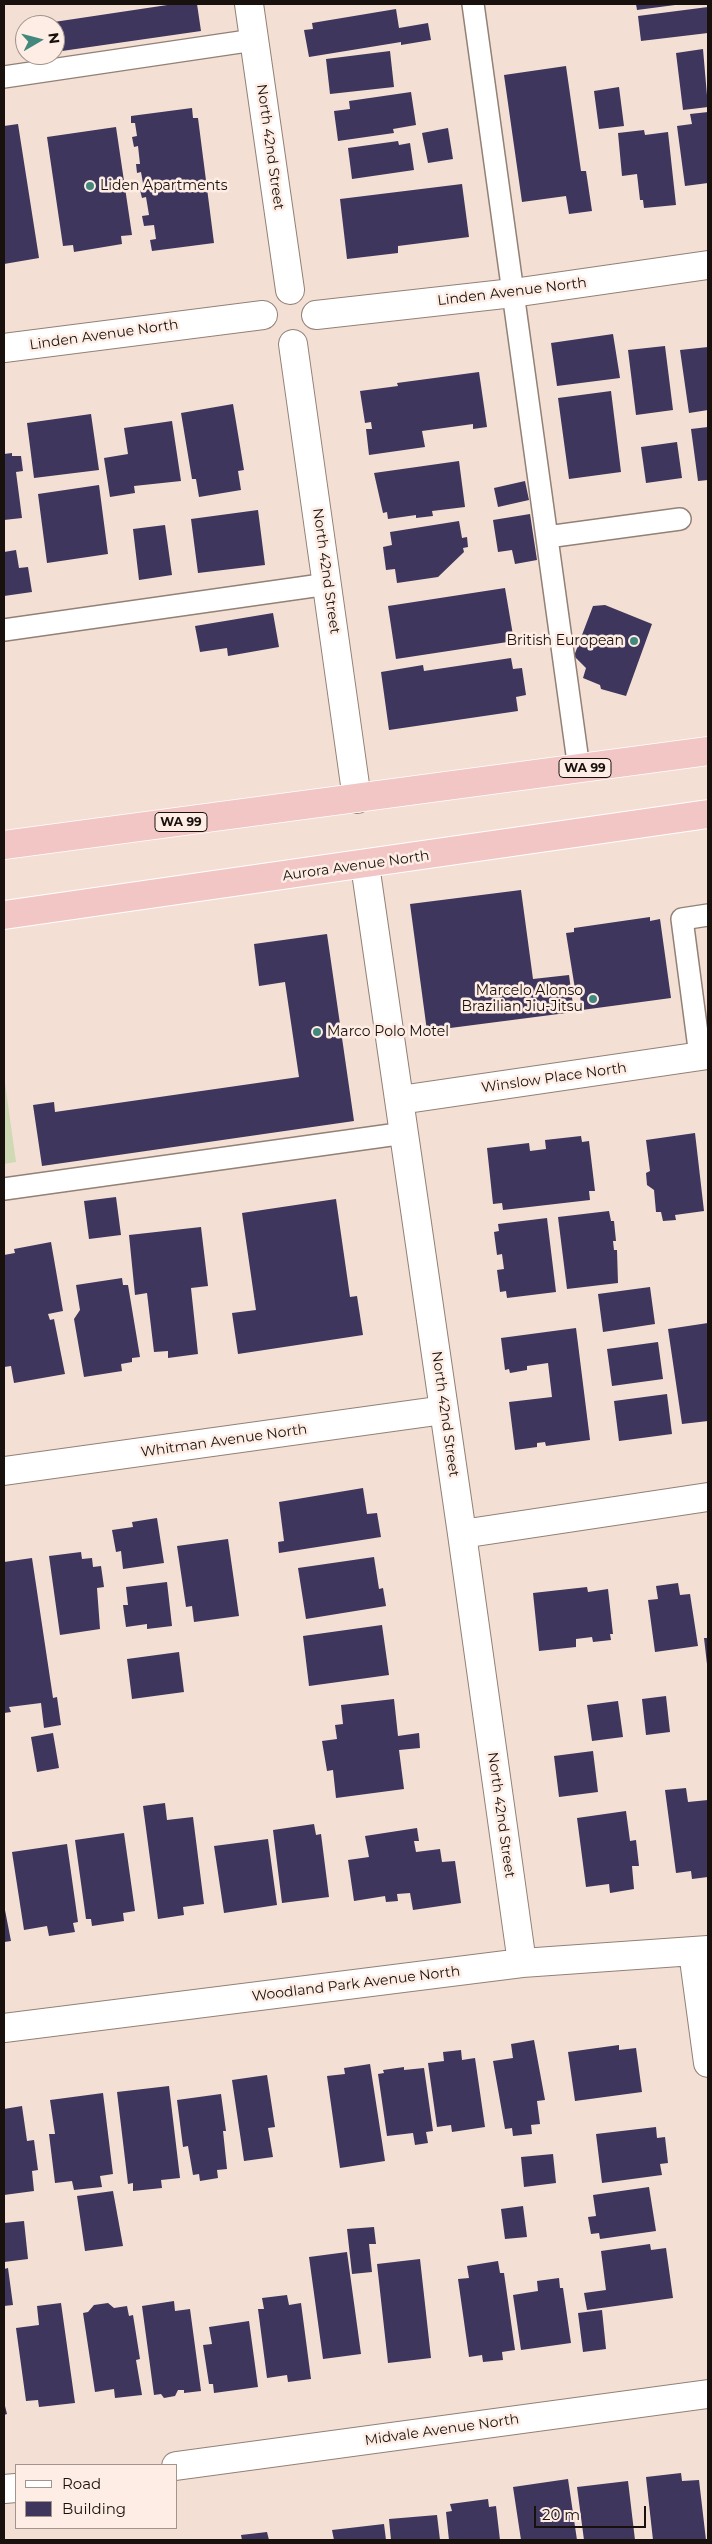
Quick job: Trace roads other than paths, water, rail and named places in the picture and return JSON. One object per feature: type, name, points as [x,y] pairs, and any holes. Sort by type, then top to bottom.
[{"type":"highway","name":"WA 99","points":[[4,845],[708,751]]},
{"type":"highway","name":"Aurora Avenue North","points":[[4,915],[365,865],[708,814]]},
{"type":"street","name":"North 42nd Street","points":[[249,4],[290,290]]},
{"type":"street","name":"Linden Avenue North","points":[[316,315],[513,293],[708,265]]},
{"type":"street","points":[[290,290],[306,296],[312,302],[316,315],[314,328],[309,336],[293,344],[276,340],[269,334],[265,327],[263,315],[268,302],[274,296],[290,290]]},
{"type":"street","name":"Linden Avenue North","points":[[4,348],[263,315]]},
{"type":"street","name":"North 42nd Street","points":[[293,344],[357,799]]},
{"type":"street","name":"North 42nd Street","points":[[365,865],[405,1132],[522,1963]]},
{"type":"street","name":"Winslow Place North","points":[[400,1100],[704,1056]]},
{"type":"street","name":"Whitman Avenue North","points":[[4,1471],[444,1410]]},
{"type":"street","points":[[462,1534],[708,1497]]},
{"type":"street","points":[[701,1951],[708,2063]]},
{"type":"street","name":"Woodland Park Avenue North","points":[[4,2028],[522,1963],[701,1951]]},
{"type":"street","name":"Midvale Avenue North","points":[[178,2466],[708,2394]]},
{"type":"lane","points":[[472,4],[580,769]]},
{"type":"lane","points":[[4,77],[254,40]]},
{"type":"lane","points":[[547,537],[680,519]]},
{"type":"lane","points":[[4,630],[328,584]]},
{"type":"lane","points":[[704,1056],[682,919],[708,915]]},
{"type":"lane","points":[[4,1189],[405,1132]]},
{"type":"place","name":"Liden Apartments","points":[[90,186]]},
{"type":"place","name":"British European","points":[[634,641]]},
{"type":"place","name":"Marcelo Alonso Brazilian Jiu-Jitsu","points":[[593,999]]},
{"type":"place","name":"Marco Polo Motel","points":[[317,1032]]}]
